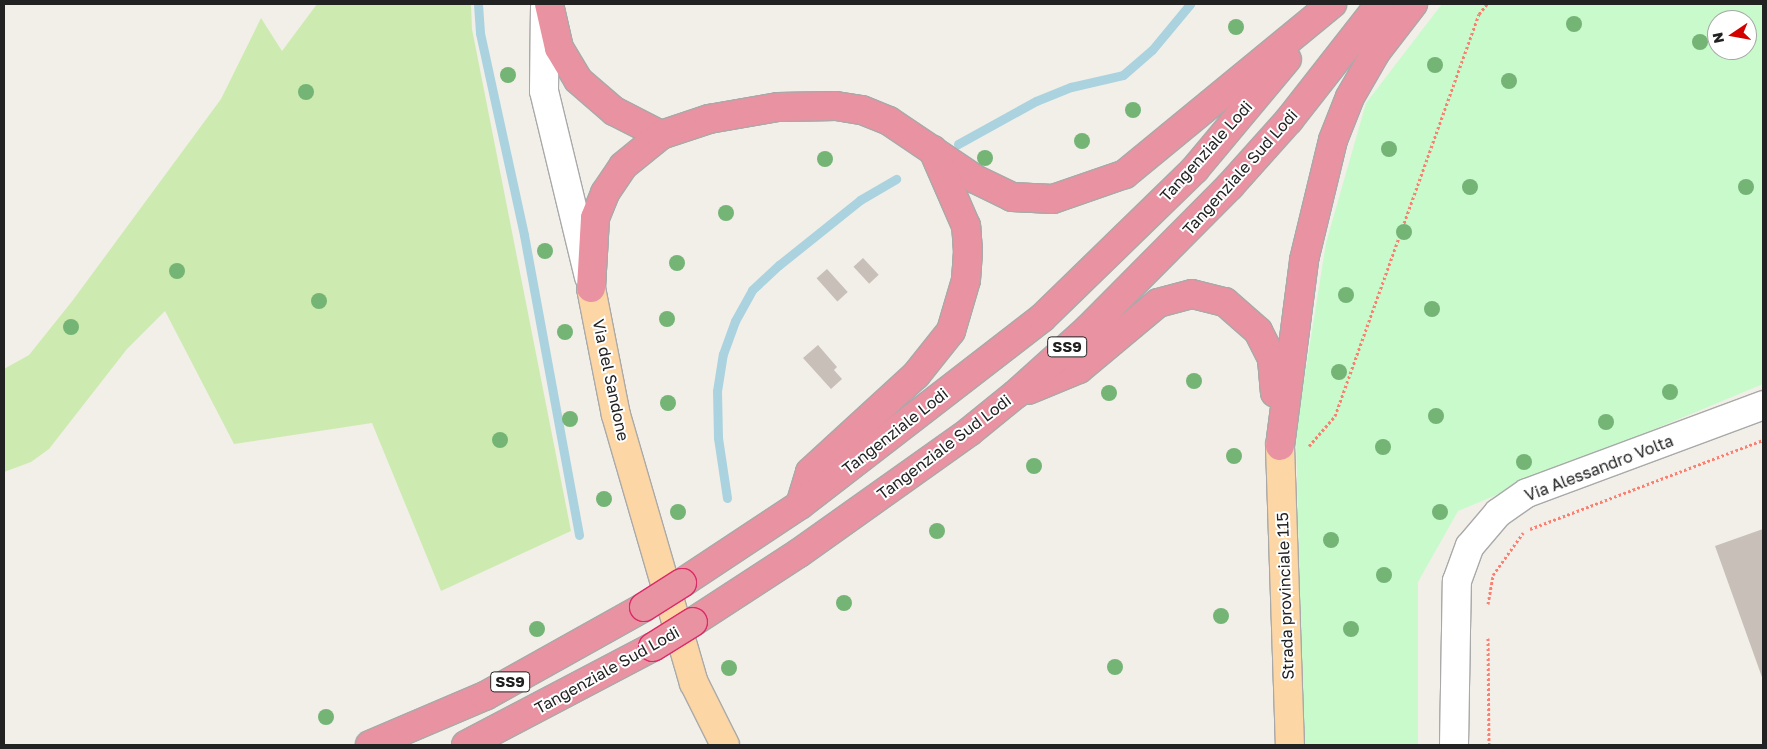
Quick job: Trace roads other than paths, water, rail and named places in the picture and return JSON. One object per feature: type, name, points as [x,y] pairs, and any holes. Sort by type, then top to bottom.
[{"type":"highway","points":[[549,4],[559,48],[578,80],[614,111],[661,135]]},
{"type":"highway","points":[[591,288],[596,218],[604,193],[623,166],[661,135],[709,119],[778,107],[836,106],[862,110],[889,121],[975,179],[1012,197],[1054,199],[1125,174],[1333,4]]},
{"type":"highway","name":"Tangenziale Lodi","points":[[370,745],[484,696],[644,607],[800,505],[1042,318],[1195,169],[1333,4]]},
{"type":"highway","name":"Tangenziale Sud Lodi","points":[[466,745],[654,647],[937,455],[1016,394],[1109,307],[1230,186],[1289,120],[1380,4]]},
{"type":"highway","points":[[1280,453],[1304,260],[1333,140],[1350,97],[1376,52],[1413,4]]},
{"type":"highway","points":[[800,505],[810,472],[916,375],[951,331],[966,280],[968,252],[966,226],[933,150]]},
{"type":"highway","points":[[1016,394],[1051,383],[1079,369],[1158,304],[1173,296],[1206,296],[1225,302],[1258,331],[1272,359],[1280,453]]},
{"type":"main road","name":"Via del Sandone","points":[[591,288],[616,414],[694,683],[725,745]]},
{"type":"main road","name":"Strada provinciale 115","points":[[1280,453],[1290,745]]},
{"type":"street","name":"Via del Sandone","points":[[545,4],[544,91],[591,288]]},
{"type":"street","name":"Via Alessandro Volta","points":[[1454,745],[1457,581],[1470,546],[1498,513],[1528,493],[1763,405]]},
{"type":"waterway","points":[[478,4],[480,33],[524,235],[579,535]]},
{"type":"waterway","points":[[958,144],[1036,101],[1071,87],[1123,75],[1152,50],[1190,4]]},
{"type":"waterway","points":[[727,498],[718,438],[717,391],[723,354],[735,321],[752,290],[779,265],[860,200],[896,179]]}]
